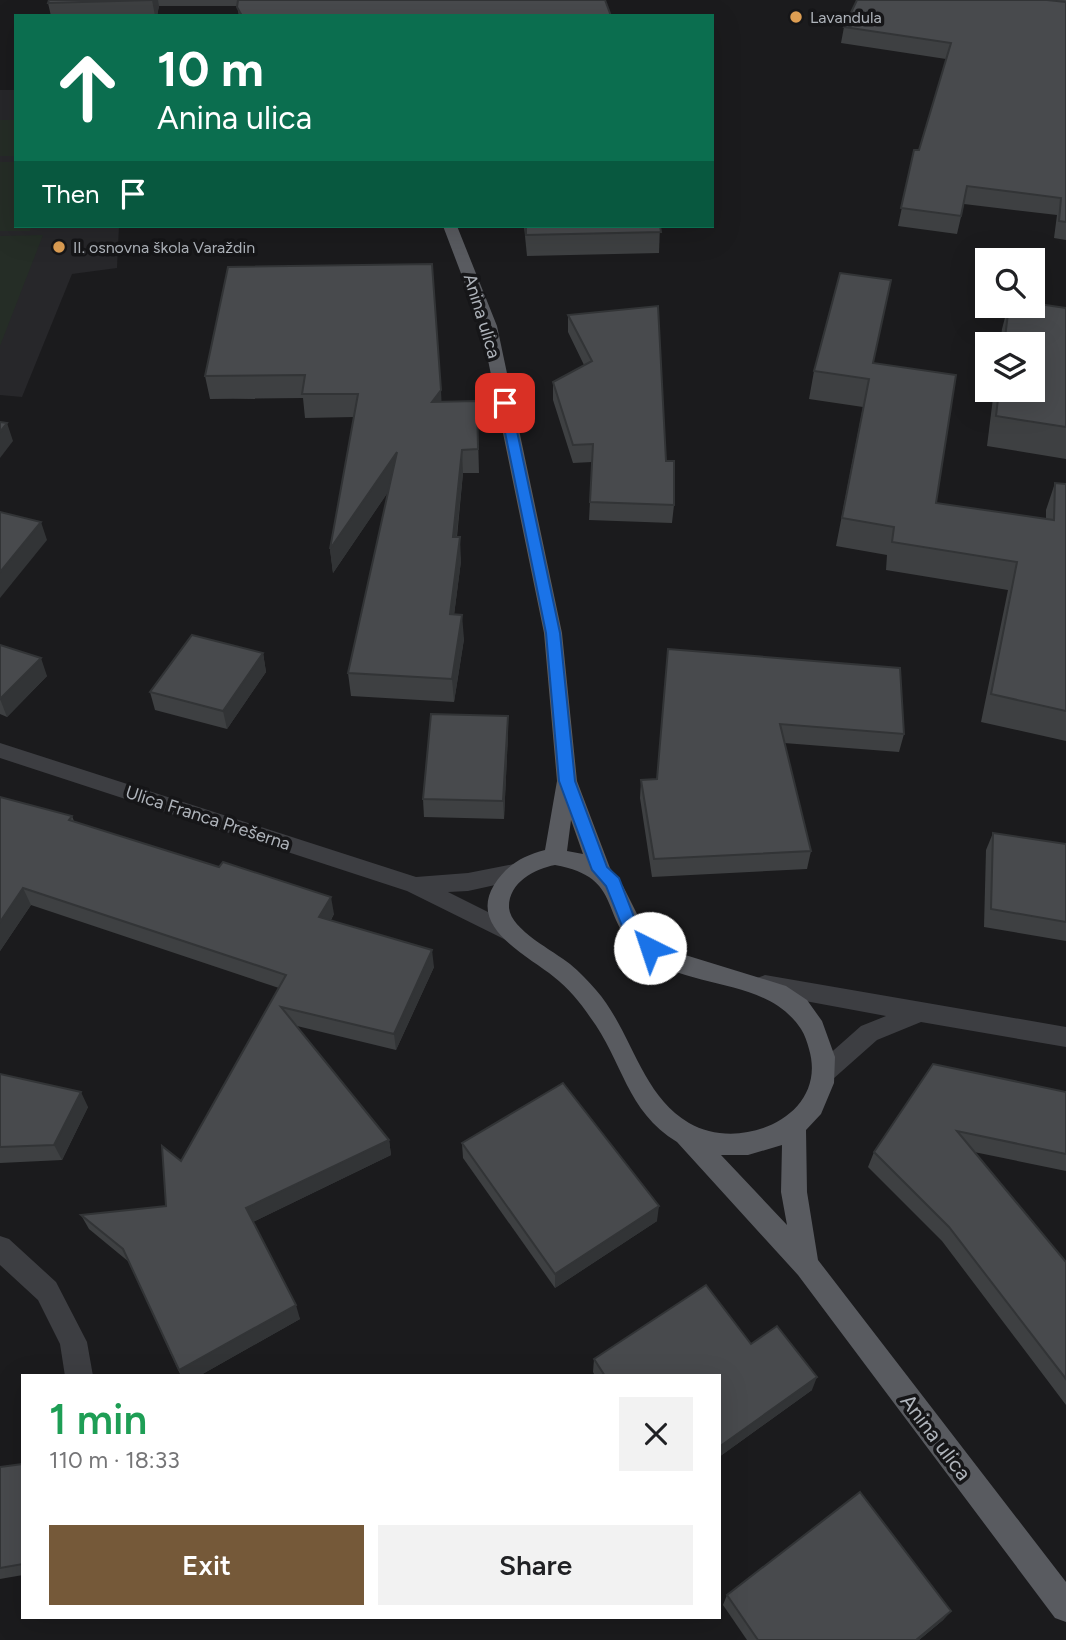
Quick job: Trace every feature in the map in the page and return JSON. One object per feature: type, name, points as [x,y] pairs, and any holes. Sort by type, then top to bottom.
[{"type":"main road","name":"Anina ulica","points":[[451,228],[489,326],[553,633],[567,781],[555,857]]},
{"type":"main road","name":"Anina ulica","points":[[567,781],[600,870],[613,883],[629,926],[650,948],[669,960],[762,985],[788,999],[809,1020],[821,1045],[825,1072]]},
{"type":"main road","points":[[600,870],[583,861],[555,857],[533,862],[514,873],[500,896],[499,909],[510,933],[566,974],[600,1012],[637,1087],[656,1114],[682,1131],[712,1143],[743,1145],[774,1138],[794,1126],[810,1111],[820,1093],[825,1072]]},
{"type":"main road","name":"Anina ulica","points":[[794,1126],[794,1192],[807,1266]]},
{"type":"main road","name":"Anina ulica","points":[[682,1131],[807,1266],[1066,1607]]},
{"type":"street","name":"Ulica Franca Prešerna","points":[[0,750],[415,885],[510,933]]},
{"type":"street","name":"Ulica Franca Prešerna","points":[[415,885],[468,882],[514,873]]},
{"type":"street","points":[[762,985],[1066,1037]]},
{"type":"street","points":[[825,1072],[869,1033],[922,1011]]},
{"type":"street","points":[[0,1248],[47,1291],[73,1342],[79,1374]]},
{"type":"shaded area","name":"II. osnovna škola Varaždin","points":[[0,90],[14,90],[14,228],[119,228],[117,268],[72,274],[22,397],[0,395]]},
{"type":"shaded area","points":[[0,120],[14,120],[14,156],[0,156]]},
{"type":"shaded area","points":[[0,162],[14,162],[14,228],[31,228],[30,231],[0,231]]},
{"type":"shaded area","points":[[43,235],[0,346],[0,236]]},
{"type":"building","points":[[49,0],[152,0],[48,3]]},
{"type":"building","points":[[238,0],[605,0],[610,14],[241,14],[237,7]]},
{"type":"building","points":[[857,0],[1066,2],[1066,222],[1059,221],[1061,198],[967,186],[961,216],[901,208],[914,150],[919,150],[951,43],[844,27]]},
{"type":"building","points":[[526,228],[660,228],[661,232],[526,235]]},
{"type":"building","points":[[432,264],[441,390],[432,402],[477,401],[478,449],[462,450],[453,537],[460,537],[450,614],[462,615],[452,679],[348,673],[397,452],[330,549],[358,394],[302,394],[305,375],[205,376],[228,267]]},
{"type":"building","points":[[840,273],[891,280],[873,363],[956,375],[936,503],[1054,520],[1055,483],[1066,484],[1066,711],[991,694],[1017,562],[892,542],[894,527],[842,518],[869,379],[814,371]]},
{"type":"building","points":[[1045,305],[1066,308],[1066,427],[996,416],[998,402],[1045,402],[1045,332],[1006,332],[1007,318],[1045,318]]},
{"type":"building","points":[[658,306],[666,461],[674,461],[674,505],[590,502],[593,444],[573,445],[553,382],[592,361],[568,315]]},
{"type":"building","points":[[0,422],[7,423],[0,432]]},
{"type":"building","points":[[0,512],[41,522],[0,572]]},
{"type":"building","points":[[192,635],[263,653],[223,711],[150,692]]},
{"type":"building","points":[[0,645],[41,658],[0,699]]},
{"type":"building","points":[[668,649],[900,668],[904,734],[780,724],[811,851],[654,859],[641,780],[657,779]]},
{"type":"building","points":[[431,714],[508,716],[503,801],[423,799]]},
{"type":"building","points":[[0,797],[72,816],[69,820],[219,867],[223,862],[331,897],[319,917],[432,950],[394,1034],[281,1007],[389,1140],[246,1208],[296,1305],[179,1370],[123,1249],[81,1215],[166,1206],[162,1146],[181,1161],[286,975],[23,888],[0,922]]},
{"type":"building","points":[[993,833],[1066,844],[1066,922],[991,909]]},
{"type":"building","points":[[933,1064],[1066,1092],[1066,1154],[957,1131],[1066,1262],[1066,1379],[949,1227],[874,1152]]},
{"type":"building","points":[[0,1074],[81,1092],[54,1145],[0,1147]]},
{"type":"building","points":[[563,1083],[659,1206],[555,1274],[462,1143]]},
{"type":"building","points":[[706,1285],[751,1344],[777,1326],[817,1377],[721,1446],[721,1374],[604,1374],[594,1359]]},
{"type":"building","points":[[21,1464],[21,1564],[0,1568],[0,1467]]},
{"type":"building","points":[[860,1492],[951,1611],[916,1640],[758,1640],[727,1595]]},
{"type":"place","name":"Lavandula","points":[[796,17]]},
{"type":"place","name":"II. osnovna škola Varaždin","points":[[59,247]]},
{"type":"route","points":[[505,403],[553,633],[567,781],[600,870],[613,883],[629,926],[650,948]]}]
